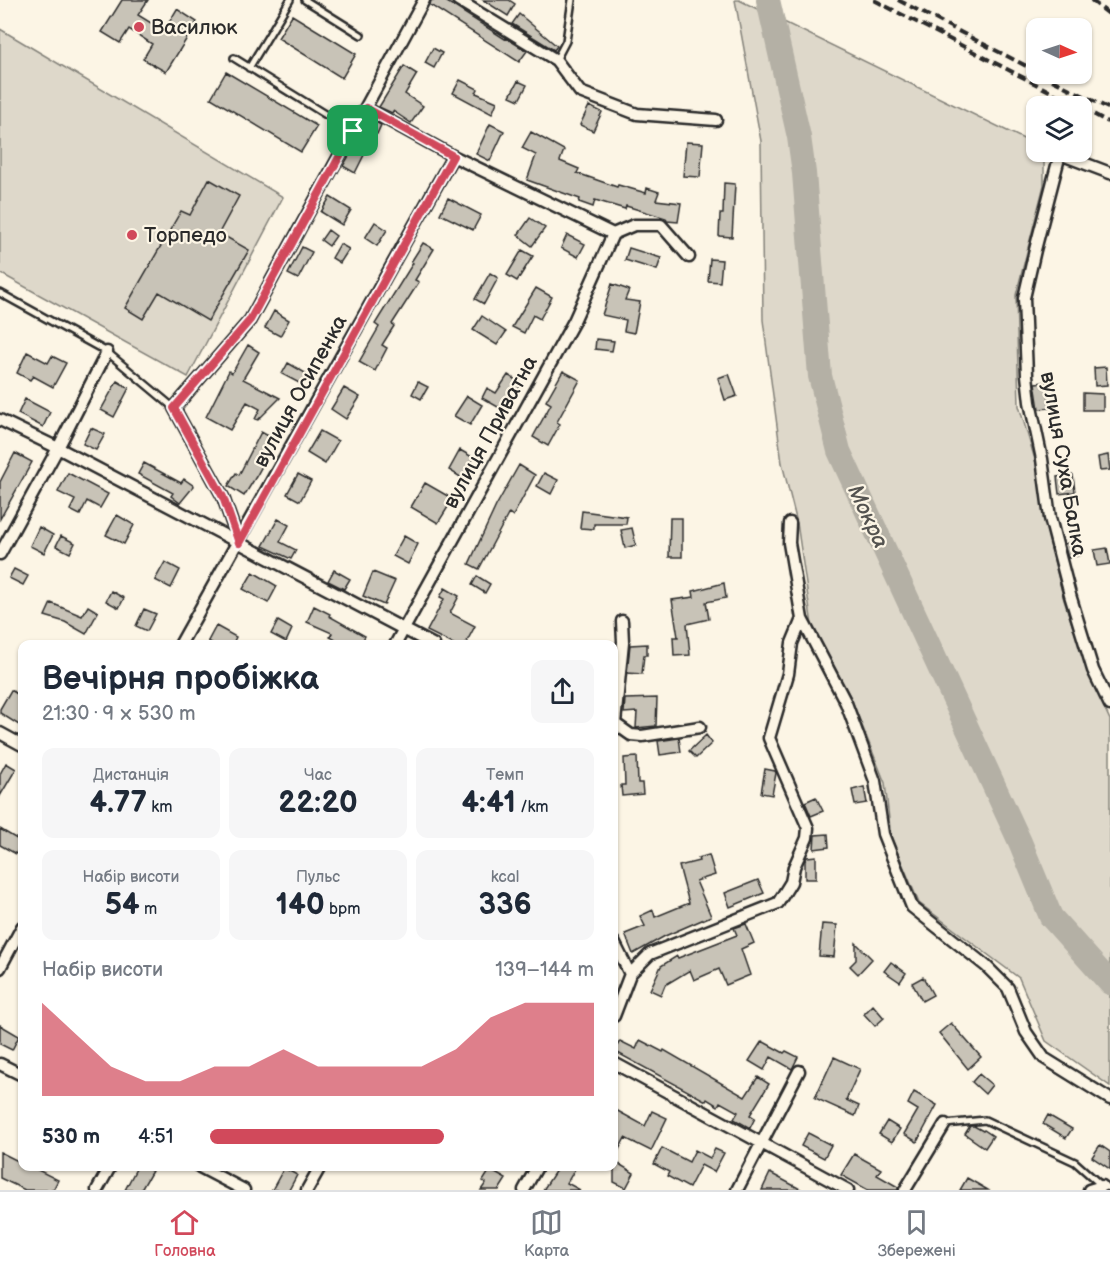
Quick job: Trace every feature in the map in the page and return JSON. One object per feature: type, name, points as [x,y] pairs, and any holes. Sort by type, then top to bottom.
[{"type":"street","points":[[239,543],[223,497],[174,408],[250,320],[424,0]]},
{"type":"street","points":[[459,0],[556,60],[580,92],[637,114],[716,120]]},
{"type":"street","points":[[366,108],[453,156],[613,234],[634,225],[661,225],[689,257]]},
{"type":"street","name":"вулиця Суха Балка","points":[[1110,174],[1060,154],[1024,298],[1030,402],[1042,459],[1050,518],[1093,670],[1110,705]]},
{"type":"street","name":"вулиця Осипенка","points":[[183,640],[453,156]]},
{"type":"street","name":"вулиця Приватна","points":[[398,640],[574,321],[613,234]]},
{"type":"street","points":[[0,554],[107,352]]},
{"type":"street","points":[[0,420],[58,448],[425,640]]},
{"type":"street","points":[[790,523],[789,543],[802,619],[846,703],[875,781],[883,834],[912,907],[986,966],[1008,988],[1026,1032],[1044,1058],[1110,1099]]},
{"type":"street","points":[[618,1006],[630,974],[650,954],[778,903],[791,882],[808,828],[769,738],[788,674],[792,643],[802,619]]},
{"type":"street","points":[[618,687],[623,642],[622,621]]},
{"type":"street","points":[[618,726],[631,735],[642,736],[700,727]]},
{"type":"street","points":[[0,733],[18,743]]},
{"type":"street","points":[[0,968],[18,934]]},
{"type":"street","points":[[618,950],[630,974]]},
{"type":"street","points":[[0,1064],[18,1073]]},
{"type":"street","points":[[618,1066],[848,1190]]},
{"type":"street","points":[[737,1190],[799,1071]]},
{"type":"street","points":[[905,1190],[945,1124]]},
{"type":"street","points":[[97,1190],[108,1171]]},
{"type":"street","points":[[208,1171],[244,1190]]},
{"type":"street","points":[[307,1190],[318,1171]]},
{"type":"street","points":[[524,1190],[535,1171]]},
{"type":"street","points":[[1089,1190],[1106,1187]]},
{"type":"lane","points":[[249,68],[290,0]]},
{"type":"lane","points":[[305,0],[361,35]]},
{"type":"lane","points":[[556,60],[567,41],[572,0]]},
{"type":"lane","points":[[234,58],[353,131]]},
{"type":"lane","points":[[0,293],[107,352],[174,408]]},
{"type":"lane","points":[[945,1124],[985,1120],[1075,1162],[1106,1187]]},
{"type":"shaded area","points":[[735,0],[1026,140],[1026,162],[1044,162],[1044,185],[1016,295],[1019,406],[1036,463],[1045,523],[1064,600],[1088,672],[1110,720],[1110,1086],[1046,1041],[1019,978],[919,903],[891,837],[885,783],[851,698],[812,625],[797,523],[782,463],[763,320],[761,141]]},
{"type":"shaded area","name":"Торпедо","points":[[0,29],[283,197],[188,377],[0,273]]},
{"type":"building","points":[[122,0],[148,0],[138,15],[164,31],[177,9],[197,22],[166,72],[143,59],[152,44],[129,29],[120,43],[102,32]]},
{"type":"building","points":[[431,0],[444,0],[527,51],[519,62],[430,5]]},
{"type":"building","points":[[483,0],[509,0],[515,4],[508,16]]},
{"type":"building","points":[[519,14],[557,46],[554,50],[512,24]]},
{"type":"building","points":[[292,15],[356,54],[342,78],[278,38]]},
{"type":"building","points":[[433,48],[442,53],[434,68],[425,63]]},
{"type":"building","points":[[404,66],[417,74],[405,94],[423,106],[411,123],[393,111],[392,113],[379,107]]},
{"type":"building","points":[[226,72],[317,126],[301,152],[211,98]]},
{"type":"building","points":[[460,80],[478,89],[476,93],[497,102],[492,114],[453,93]]},
{"type":"building","points":[[518,81],[527,85],[519,100],[510,96]]},
{"type":"building","points":[[589,106],[602,112],[593,131],[580,125]]},
{"type":"building","points":[[372,120],[381,125],[377,134],[367,130]]},
{"type":"building","points":[[490,124],[504,131],[490,161],[476,154]]},
{"type":"building","points":[[531,132],[564,150],[560,161],[579,169],[577,173],[617,187],[618,185],[646,193],[647,188],[659,192],[656,200],[681,203],[678,222],[667,221],[666,218],[626,206],[625,209],[595,200],[593,207],[579,202],[580,199],[527,180],[536,155],[522,148]]},
{"type":"building","points":[[686,142],[703,143],[700,177],[683,176]]},
{"type":"building","points":[[354,147],[365,153],[355,173],[343,166]]},
{"type":"building","points":[[209,179],[239,196],[219,233],[249,250],[208,321],[159,292],[143,319],[125,308],[181,211],[190,215]]},
{"type":"building","points":[[724,183],[735,184],[732,237],[719,236],[720,214],[723,214]]},
{"type":"building","points":[[330,197],[351,210],[342,225],[321,212]]},
{"type":"building","points":[[448,198],[481,215],[473,230],[440,214]]},
{"type":"building","points":[[530,218],[545,228],[532,246],[518,235]]},
{"type":"building","points":[[375,222],[387,230],[377,246],[365,238]]},
{"type":"building","points":[[328,230],[336,236],[329,246],[321,240]]},
{"type":"building","points":[[567,235],[585,244],[578,257],[561,248]]},
{"type":"building","points":[[423,243],[434,249],[415,280],[419,282],[392,324],[394,326],[382,345],[387,348],[375,371],[359,362],[379,327],[375,324]]},
{"type":"building","points":[[340,244],[349,249],[340,263],[332,258]]},
{"type":"building","points":[[302,247],[312,252],[298,279],[288,274]]},
{"type":"building","points":[[629,248],[661,258],[657,270],[625,260]]},
{"type":"building","points":[[522,250],[533,256],[517,281],[507,275]]},
{"type":"building","points":[[710,259],[722,260],[720,282],[708,281]]},
{"type":"building","points":[[490,273],[498,278],[484,304],[475,299]]},
{"type":"building","points":[[612,284],[629,290],[625,300],[640,302],[634,333],[624,331],[626,320],[602,315]]},
{"type":"building","points":[[536,288],[552,297],[540,319],[533,315],[524,333],[512,327]]},
{"type":"building","points":[[274,311],[289,320],[280,336],[265,328]]},
{"type":"building","points":[[482,316],[506,332],[497,345],[473,330]]},
{"type":"building","points":[[596,339],[614,341],[612,351],[595,349]]},
{"type":"building","points":[[248,345],[259,352],[243,379],[280,398],[258,420],[255,419],[260,409],[247,402],[230,430],[206,417],[229,371],[232,373]]},
{"type":"building","points":[[27,352],[48,363],[52,356],[66,363],[53,387],[33,376],[30,380],[17,373]]},
{"type":"building","points":[[288,363],[307,374],[301,384],[282,374]]},
{"type":"building","points":[[1106,367],[1107,385],[1095,386],[1094,368]]},
{"type":"building","points":[[563,371],[580,380],[557,422],[560,424],[548,446],[533,437],[551,404],[546,401]]},
{"type":"building","points":[[729,374],[737,396],[725,400],[718,378]]},
{"type":"building","points":[[508,375],[522,384],[505,411],[482,398],[487,388],[496,393]]},
{"type":"building","points":[[117,381],[129,388],[114,417],[101,410]]},
{"type":"building","points":[[418,382],[428,387],[421,399],[412,394]]},
{"type":"building","points":[[1047,382],[1050,408],[1039,409],[1035,383]]},
{"type":"building","points":[[344,388],[360,397],[346,419],[331,409]]},
{"type":"building","points":[[1083,393],[1103,394],[1103,410],[1083,410]]},
{"type":"building","points":[[467,396],[482,405],[470,425],[454,416]]},
{"type":"building","points":[[25,399],[50,412],[43,427],[18,414]]},
{"type":"building","points":[[91,428],[105,434],[96,450],[83,444]]},
{"type":"building","points":[[320,431],[338,441],[325,464],[307,453]]},
{"type":"building","points":[[261,432],[276,440],[244,496],[228,486],[236,473],[239,475]]},
{"type":"building","points":[[460,450],[474,458],[462,478],[449,470]]},
{"type":"building","points":[[15,453],[32,462],[0,519],[0,482]]},
{"type":"building","points":[[1108,455],[1110,470],[1100,471],[1098,457]]},
{"type":"building","points":[[144,463],[181,483],[184,479],[194,486],[180,503],[171,496],[173,493],[138,474]]},
{"type":"building","points":[[519,465],[535,475],[513,516],[509,513],[479,569],[469,564],[496,506]]},
{"type":"building","points":[[68,473],[108,494],[100,508],[87,501],[80,515],[70,510],[75,500],[58,492]]},
{"type":"building","points":[[544,473],[558,480],[551,494],[537,486]]},
{"type":"building","points":[[298,474],[311,481],[300,501],[287,494]]},
{"type":"building","points":[[1073,475],[1075,492],[1059,494],[1057,477]]},
{"type":"building","points":[[425,483],[453,499],[438,523],[411,507]]},
{"type":"building","points":[[582,511],[627,517],[626,524],[594,524],[594,529],[580,528]]},
{"type":"building","points":[[117,515],[134,525],[124,544],[106,535]]},
{"type":"building","points":[[670,518],[682,518],[682,557],[669,557]]},
{"type":"building","points":[[278,519],[289,525],[280,542],[296,550],[291,559],[263,546]]},
{"type":"building","points":[[39,527],[53,535],[44,553],[30,546]]},
{"type":"building","points":[[632,528],[636,545],[625,548],[621,530]]},
{"type":"building","points":[[61,536],[75,543],[70,553],[56,546]]},
{"type":"building","points":[[404,536],[418,544],[408,564],[393,556]]},
{"type":"building","points":[[1078,541],[1081,555],[1068,558],[1064,544]]},
{"type":"building","points":[[1107,548],[1110,564],[1097,566],[1094,550]]},
{"type":"building","points":[[165,562],[180,570],[171,588],[155,580]]},
{"type":"building","points":[[14,569],[28,576],[23,585],[9,578]]},
{"type":"building","points":[[334,570],[350,579],[344,589],[328,581]]},
{"type":"building","points":[[253,572],[277,586],[268,603],[243,589]]},
{"type":"building","points":[[373,572],[395,581],[384,605],[363,596]]},
{"type":"building","points":[[477,576],[490,584],[485,593],[472,585]]},
{"type":"building","points":[[724,583],[726,598],[706,602],[709,619],[687,624],[690,655],[674,656],[673,637],[678,637],[672,600],[694,597],[693,591]]},
{"type":"building","points":[[445,588],[459,596],[450,613],[475,626],[468,640],[445,640],[427,631],[444,599],[440,597]]},
{"type":"building","points":[[111,591],[124,598],[119,608],[106,601]]},
{"type":"building","points":[[51,603],[82,616],[88,606],[98,612],[86,634],[65,622],[45,616]]},
{"type":"building","points":[[314,606],[365,636],[363,640],[336,640],[330,637],[332,633],[307,622]]},
{"type":"building","points":[[144,609],[156,614],[147,631],[136,626]]},
{"type":"building","points":[[278,621],[292,629],[287,640],[271,634]]},
{"type":"building","points":[[216,626],[236,637],[234,640],[209,640]]},
{"type":"building","points":[[647,644],[647,655],[644,655],[642,674],[627,673],[630,645]]},
{"type":"building","points":[[11,690],[18,694],[18,724],[0,713]]},
{"type":"building","points":[[657,698],[656,726],[636,728],[637,712],[624,713],[625,699]]},
{"type":"building","points":[[706,735],[712,743],[696,758],[689,751]]},
{"type":"building","points":[[679,738],[681,752],[660,755],[658,741]]},
{"type":"building","points":[[637,757],[638,783],[642,783],[643,794],[622,796],[621,785],[625,785],[624,758]]},
{"type":"building","points":[[6,763],[16,769],[0,796],[0,774]]},
{"type":"building","points":[[765,769],[776,773],[772,795],[761,793]]},
{"type":"building","points":[[864,787],[867,803],[855,805],[852,790]]},
{"type":"building","points":[[816,797],[823,811],[811,816],[805,802]]},
{"type":"building","points":[[0,829],[18,840],[16,854],[0,845]]},
{"type":"building","points":[[828,834],[829,847],[814,849],[815,835]]},
{"type":"building","points":[[709,855],[715,875],[696,881],[711,916],[665,936],[633,954],[625,934],[645,926],[640,916],[653,910],[655,917],[689,903],[679,866],[699,861],[698,858]]},
{"type":"building","points":[[816,856],[816,879],[805,879],[805,861],[807,857]]},
{"type":"building","points":[[758,880],[764,893],[730,907],[725,893]]},
{"type":"building","points":[[746,924],[754,943],[741,949],[750,975],[726,985],[719,969],[694,980],[690,970],[665,985],[661,995],[650,990],[661,966],[677,956],[678,958],[737,935],[734,928]]},
{"type":"building","points":[[822,924],[837,925],[834,957],[819,956]]},
{"type":"building","points":[[856,943],[872,959],[858,974],[850,966],[856,960]]},
{"type":"building","points":[[891,962],[906,973],[900,982],[884,971]]},
{"type":"building","points":[[923,977],[933,995],[922,1001],[912,983]]},
{"type":"building","points":[[873,1005],[884,1018],[875,1026],[864,1014]]},
{"type":"building","points":[[951,1023],[981,1057],[968,1069],[939,1033]]},
{"type":"building","points":[[0,1025],[18,1035],[12,1050],[0,1044]]},
{"type":"building","points":[[640,1040],[663,1052],[664,1050],[745,1097],[758,1077],[769,1084],[750,1115],[755,1118],[750,1128],[734,1119],[738,1112],[720,1102],[718,1106],[707,1099],[706,1101],[618,1053],[618,1044],[620,1041],[636,1049]]},
{"type":"building","points":[[762,1041],[784,1053],[786,1051],[798,1057],[792,1069],[771,1057],[764,1070],[749,1061]]},
{"type":"building","points":[[834,1057],[860,1069],[846,1100],[859,1106],[855,1116],[815,1098]]},
{"type":"building","points":[[979,1074],[992,1085],[985,1094],[972,1082]]},
{"type":"building","points":[[914,1092],[937,1105],[917,1142],[904,1134],[918,1110],[908,1104]]},
{"type":"building","points":[[618,1111],[645,1126],[652,1111],[667,1118],[651,1151],[625,1138],[618,1151]]},
{"type":"building","points":[[1048,1115],[1072,1129],[1066,1138],[1043,1124]]},
{"type":"building","points":[[887,1121],[900,1129],[892,1142],[879,1134]]},
{"type":"building","points":[[970,1126],[984,1130],[993,1136],[985,1148],[965,1134]]},
{"type":"building","points":[[808,1133],[831,1145],[824,1158],[801,1146]]},
{"type":"building","points":[[1100,1145],[1110,1152],[1110,1169],[1092,1157]]},
{"type":"building","points":[[662,1148],[689,1162],[695,1150],[710,1158],[715,1149],[724,1153],[714,1172],[701,1165],[689,1188],[667,1176],[669,1172],[654,1164]]},
{"type":"building","points":[[0,1152],[18,1161],[18,1171],[40,1171],[58,1180],[53,1190],[25,1190],[0,1178]]},
{"type":"building","points":[[854,1154],[881,1169],[877,1175],[898,1187],[898,1190],[868,1190],[841,1175]]},
{"type":"building","points":[[618,1163],[634,1173],[626,1188],[614,1182],[614,1171],[618,1171]]},
{"type":"building","points":[[135,1171],[152,1171],[141,1190],[125,1190]]},
{"type":"building","points":[[282,1171],[290,1171],[297,1175],[289,1190],[272,1190]]},
{"type":"building","points":[[489,1171],[506,1179],[499,1190],[481,1190],[486,1183],[483,1181]]},
{"type":"building","points":[[555,1171],[574,1171],[567,1183],[580,1190],[543,1190]]},
{"type":"building","points":[[770,1173],[802,1190],[762,1190]]},
{"type":"building","points":[[967,1178],[988,1190],[960,1190]]},
{"type":"waterway","name":"Мокра","points":[[768,0],[799,137],[804,173],[820,376],[839,451],[1020,842],[1051,917],[1110,983]]},
{"type":"railway","points":[[874,0],[1059,96]]},
{"type":"railway","points":[[898,0],[1026,66]]},
{"type":"railway","points":[[1091,0],[1110,15]]},
{"type":"railway","points":[[1060,84],[1110,109]]},
{"type":"railway","points":[[1092,113],[1110,123]]},
{"type":"place","name":"Василюк","points":[[139,27]]},
{"type":"place","name":"Торпедо","points":[[132,235]]},
{"type":"route","points":[[366,108],[453,156],[239,543],[223,497],[174,408],[250,320],[353,131],[366,108]]}]
